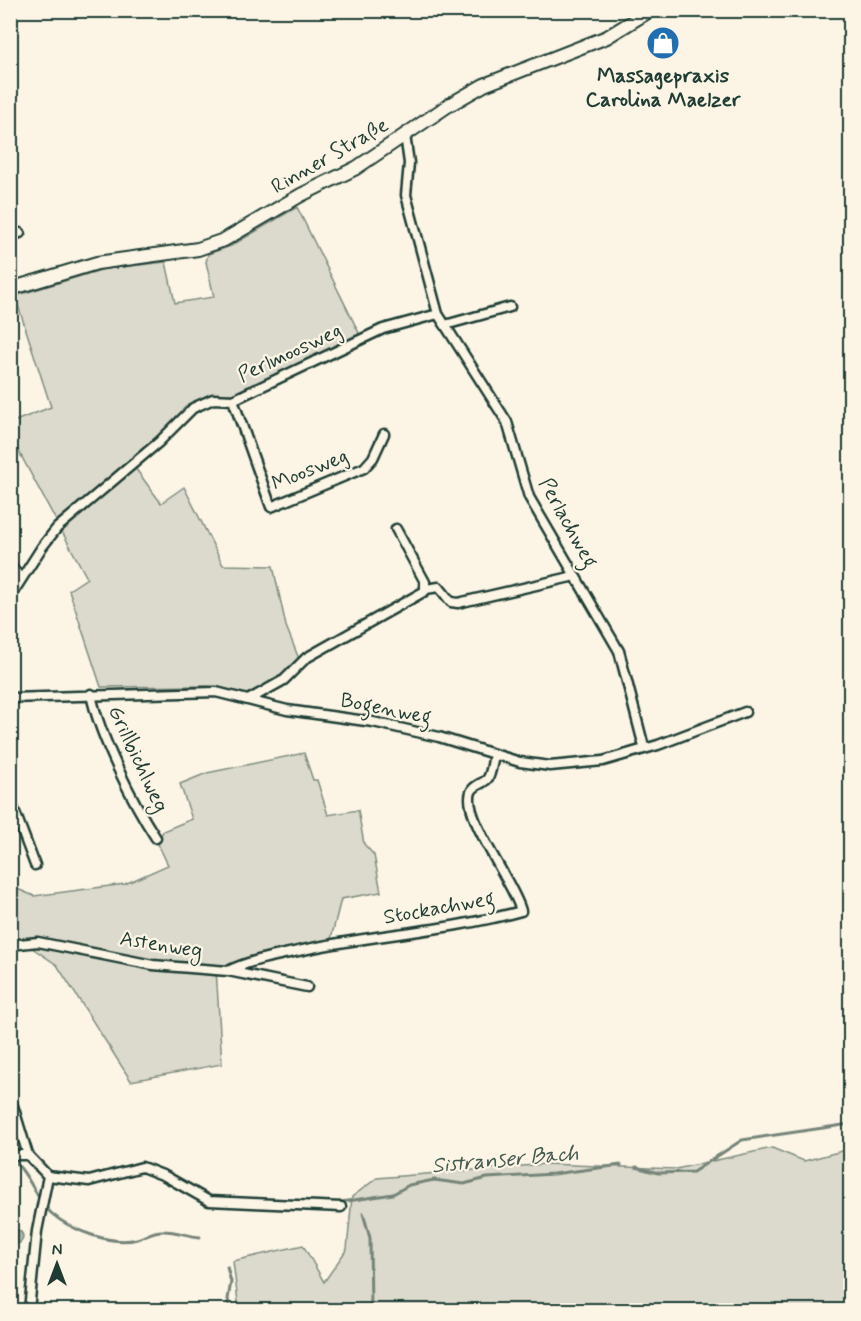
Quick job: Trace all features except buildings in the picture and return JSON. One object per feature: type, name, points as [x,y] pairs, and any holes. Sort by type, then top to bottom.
[{"type":"main road","name":"Rinner Straße","points":[[10,289],[97,263],[198,249],[218,243],[301,195],[356,168],[483,85],[607,37],[651,10]]},
{"type":"street","name":"Perlachweg","points":[[405,135],[409,163],[406,195],[438,314],[507,422],[526,492],[619,651],[644,747]]},
{"type":"street","points":[[10,236],[20,233]]},
{"type":"street","points":[[445,325],[510,307]]},
{"type":"street","name":"Perlmoosweg","points":[[10,597],[57,528],[159,442],[193,408],[213,399],[233,400],[383,329],[438,314]]},
{"type":"street","name":"Moosweg","points":[[233,400],[271,507],[364,468],[373,458],[384,434]]},
{"type":"street","points":[[396,529],[424,578],[426,589]]},
{"type":"street","points":[[10,564],[21,579]]},
{"type":"street","points":[[249,699],[284,680],[306,658],[426,589],[439,587],[451,602],[458,603],[575,576]]},
{"type":"street","name":"Bogenweg","points":[[10,698],[206,692],[249,699],[287,710],[380,723],[494,755],[541,765],[576,765],[603,761],[669,741],[745,712]]},
{"type":"street","name":"Grillbichlweg","points":[[91,694],[96,714],[138,811],[156,838]]},
{"type":"street","name":"Stockachweg","points":[[228,971],[242,964],[333,943],[431,930],[521,910],[506,877],[480,832],[471,799],[473,789],[488,777],[494,755]]},
{"type":"street","points":[[10,799],[35,866]]},
{"type":"street","name":"Astenweg","points":[[10,945],[38,942],[153,965],[228,971],[290,986],[307,987]]},
{"type":"street","points":[[10,1096],[28,1155],[48,1176],[89,1181],[142,1167],[160,1173],[209,1200],[341,1207]]},
{"type":"street","points":[[10,1155],[28,1155]]},
{"type":"street","points":[[28,1311],[48,1176]]},
{"type":"shaded area","points":[[297,207],[360,335],[237,394],[211,397],[201,401],[192,406],[130,461],[161,503],[184,487],[223,565],[273,566],[286,626],[299,659],[283,677],[247,694],[208,686],[101,687],[69,590],[87,578],[11,437],[10,423],[51,407],[15,296],[104,269],[166,262],[175,303],[214,297],[206,262],[208,254],[231,246]]},
{"type":"shaded area","points":[[304,753],[313,780],[317,780],[328,815],[358,810],[364,844],[374,855],[381,892],[341,899],[331,939],[216,969],[222,1064],[131,1081],[57,965],[19,939],[11,941],[10,886],[34,896],[125,884],[168,865],[158,844],[163,831],[192,819],[180,784],[207,773]]},
{"type":"shaded area","points":[[772,1148],[804,1161],[850,1149],[850,1310],[239,1310],[233,1261],[303,1245],[324,1282],[347,1249],[352,1197],[377,1178],[546,1164],[676,1169]]},
{"type":"shaded area","points":[[13,1230],[19,1230],[23,1237],[19,1244],[13,1244],[9,1240],[9,1234]]},
{"type":"waterway","name":"Sistranser Bach","points":[[636,1167],[658,1173],[693,1172],[742,1140],[850,1124]]},
{"type":"waterway","name":"Sistranser Bach","points":[[10,1163],[17,1164],[22,1170],[51,1213],[80,1231],[104,1238],[127,1241],[160,1231],[200,1237]]},
{"type":"waterway","name":"Sistranser Bach","points":[[341,1202],[393,1194],[409,1185],[434,1180],[464,1184],[487,1178],[553,1174],[621,1165]]},
{"type":"waterway","name":"Sistranser Bach","points":[[363,1213],[370,1238],[371,1310]]},
{"type":"waterway","points":[[227,1267],[231,1282],[228,1299],[230,1310]]},
{"type":"place","name":"Massagepraxis Carolina Maelzer","points":[[663,43]]}]
